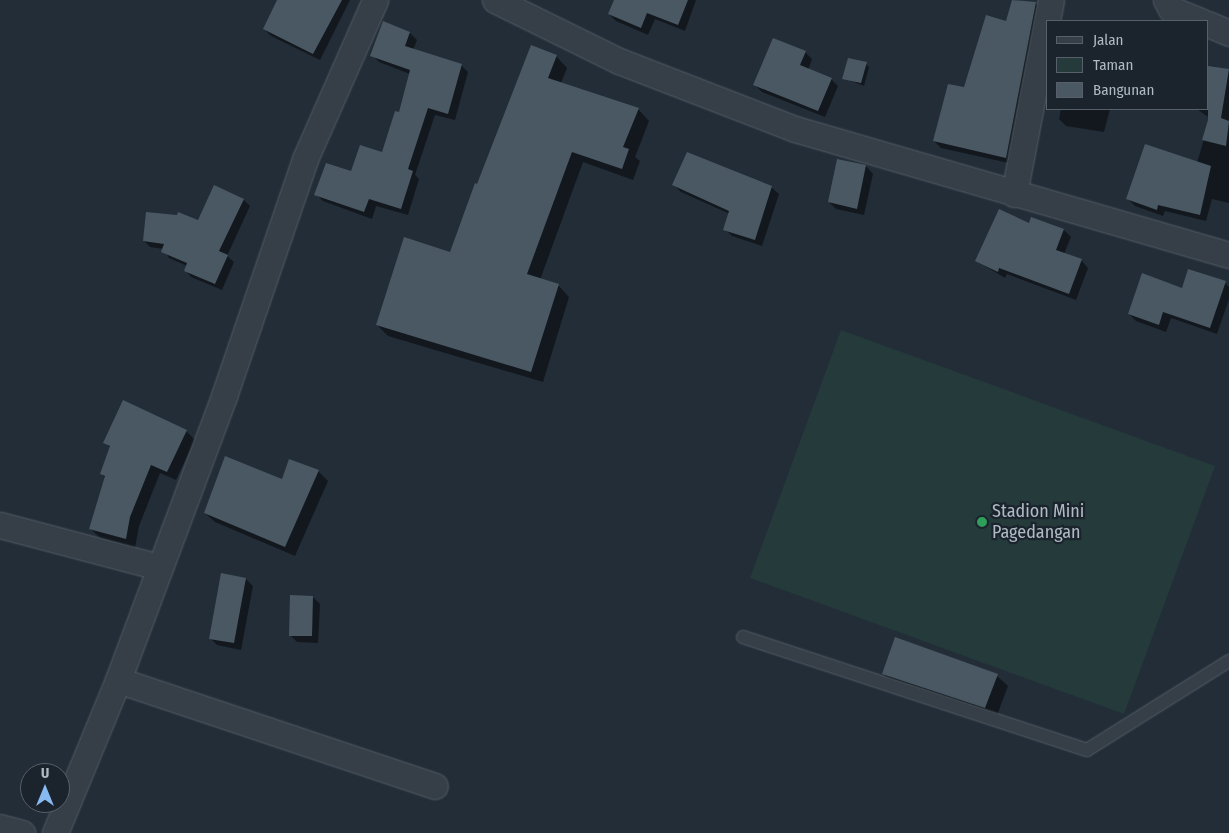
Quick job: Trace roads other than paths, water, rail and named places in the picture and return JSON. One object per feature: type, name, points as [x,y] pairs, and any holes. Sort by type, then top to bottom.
[{"type":"street","points":[[56,833],[118,680],[224,396],[304,159],[375,0]]},
{"type":"street","points":[[495,0],[619,61],[786,125],[1014,194],[1229,255]]},
{"type":"street","points":[[1047,20],[1051,0]]},
{"type":"street","points":[[1166,0],[1171,9],[1198,20]]},
{"type":"street","points":[[1209,24],[1229,33]]},
{"type":"street","points":[[1014,194],[1046,26]]},
{"type":"street","points":[[0,525],[159,567]]},
{"type":"street","points":[[118,680],[435,786]]},
{"type":"street","points":[[0,826],[22,833]]},
{"type":"lane","points":[[743,637],[1087,750],[1229,661]]},
{"type":"place","name":"Stadion Mini Pagedangan","points":[[982,522]]}]
